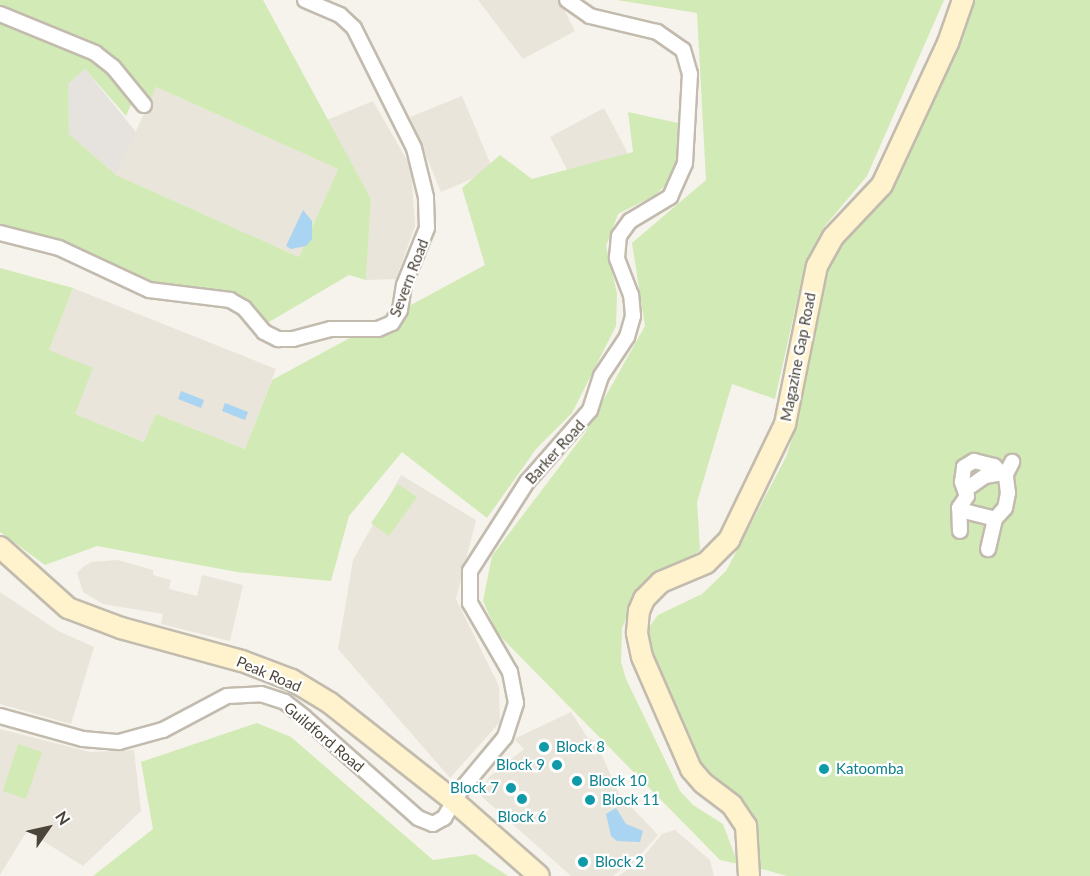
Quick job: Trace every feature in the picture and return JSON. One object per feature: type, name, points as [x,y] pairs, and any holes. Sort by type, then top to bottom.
[{"type":"main road","name":"Magazine Gap Road","points":[[748,876],[746,826],[732,805],[703,783],[691,769],[642,657],[637,633],[639,611],[654,588],[712,559],[734,530],[785,424],[818,266],[833,237],[874,197],[886,178],[948,43],[963,0]]},
{"type":"main road","name":"Peak Road","points":[[0,548],[68,608],[121,628],[242,661],[292,680],[330,703],[454,801],[539,876]]},
{"type":"street","name":"Severn Road","points":[[0,233],[59,248],[149,290],[230,300],[244,308],[264,332],[278,339],[294,339],[331,329],[378,329],[392,323],[400,310],[404,285],[427,228],[426,197],[414,148],[354,28],[340,15],[305,0]]},
{"type":"street","name":"Barker Road","points":[[454,801],[505,736],[516,703],[510,672],[470,603],[470,571],[527,482],[590,410],[601,376],[627,337],[633,316],[631,295],[617,258],[619,236],[630,221],[670,197],[685,163],[690,74],[683,50],[657,32],[590,16],[567,0]]},
{"type":"street","points":[[0,14],[95,53],[113,67],[144,105]]},
{"type":"street","points":[[960,531],[960,510],[967,499],[962,482],[968,463],[983,462],[1006,470]]},
{"type":"street","points":[[965,490],[985,476],[1006,470]]},
{"type":"street","points":[[988,549],[995,519],[1005,508],[1008,493],[1006,470]]},
{"type":"street","points":[[960,510],[995,519]]},
{"type":"street","name":"Guildford Road","points":[[0,716],[82,739],[119,741],[158,732],[227,696],[261,694],[294,709],[426,823],[439,823],[454,801]]},
{"type":"shaded area","points":[[478,0],[559,0],[575,31],[523,59]]},
{"type":"shaded area","points":[[85,69],[136,132],[116,175],[69,134],[68,84]]},
{"type":"shaded area","points":[[156,87],[338,169],[299,257],[116,175]]},
{"type":"shaded area","points":[[462,96],[493,170],[441,192],[410,117]]},
{"type":"shaded area","points":[[373,101],[411,167],[415,226],[396,279],[366,280],[371,199],[327,120]]},
{"type":"shaded area","points":[[604,108],[635,167],[581,196],[550,137]]},
{"type":"shaded area","points":[[73,288],[276,369],[245,449],[156,414],[145,442],[74,414],[49,350]]},
{"type":"shaded area","points":[[401,475],[476,520],[456,599],[499,686],[500,722],[450,778],[338,649],[353,560]]},
{"type":"shaded area","points":[[118,560],[153,570],[153,575],[171,580],[169,589],[197,596],[202,575],[243,585],[230,641],[161,624],[163,614],[103,604],[83,592],[77,573],[83,567],[91,562]]},
{"type":"shaded area","points":[[0,592],[58,631],[94,647],[71,724],[0,704]]},
{"type":"shaded area","points":[[571,712],[587,737],[601,744],[600,751],[619,794],[658,835],[632,864],[629,863],[613,876],[571,876],[480,795],[489,777],[524,749],[514,739]]},
{"type":"shaded area","points":[[0,729],[90,752],[134,750],[141,811],[83,866],[27,831],[0,875]]},
{"type":"shaded area","points":[[675,830],[710,860],[714,876],[618,876],[638,863],[662,834]]},
{"type":"green space","points":[[0,0],[263,0],[371,199],[366,280],[349,275],[264,325],[245,303],[134,279],[65,245],[4,228],[0,224],[0,20],[82,50],[109,71],[133,100],[126,116],[85,69],[68,84],[69,134],[116,175],[299,257],[338,169],[156,87],[149,103],[98,49],[9,13],[0,8]]},
{"type":"green space","points":[[617,0],[944,0],[867,176],[824,227],[806,261],[775,399],[732,384],[697,502],[700,550],[630,610],[622,628],[621,662],[626,679],[680,791],[693,805],[723,824],[738,864],[720,860],[497,633],[483,601],[492,556],[585,433],[645,326],[632,243],[706,180],[697,13]]},
{"type":"green space","points":[[968,0],[1090,0],[1090,876],[787,876],[758,868],[756,843],[704,775],[650,658],[644,634],[658,615],[702,594],[726,571],[786,457],[797,424],[821,287],[828,269]]},
{"type":"green space","points":[[628,112],[678,123],[679,173],[655,195],[618,214],[606,246],[617,293],[616,326],[572,413],[536,449],[487,518],[402,452],[349,516],[331,581],[237,572],[97,546],[45,565],[0,532],[0,268],[73,288],[49,350],[93,368],[75,414],[144,442],[156,414],[245,449],[272,380],[485,265],[462,188],[500,155],[532,179],[633,152]]},
{"type":"green space","points":[[398,484],[417,497],[389,536],[371,523]]},
{"type":"green space","points":[[257,723],[291,737],[433,860],[475,854],[508,876],[93,876],[153,829],[141,762]]},
{"type":"green space","points":[[18,744],[42,752],[26,799],[3,791]]},
{"type":"water","points":[[303,210],[312,221],[312,239],[306,246],[291,249],[286,246]]},
{"type":"water","points":[[181,391],[204,400],[201,408],[178,399]]},
{"type":"water","points":[[225,403],[248,412],[245,420],[222,411]]},
{"type":"water","points":[[616,808],[626,824],[643,831],[640,842],[617,841],[611,836],[606,814]]},
{"type":"place","name":"Block 8","points":[[544,747]]},
{"type":"place","name":"Block 9","points":[[557,765]]},
{"type":"place","name":"Katoomba","points":[[824,769]]},
{"type":"place","name":"Block 10","points":[[577,781]]},
{"type":"place","name":"Block 7","points":[[511,788]]},
{"type":"place","name":"Block 6","points":[[522,799]]},
{"type":"place","name":"Block 11","points":[[590,800]]},
{"type":"place","name":"Block 2","points":[[583,862]]}]
